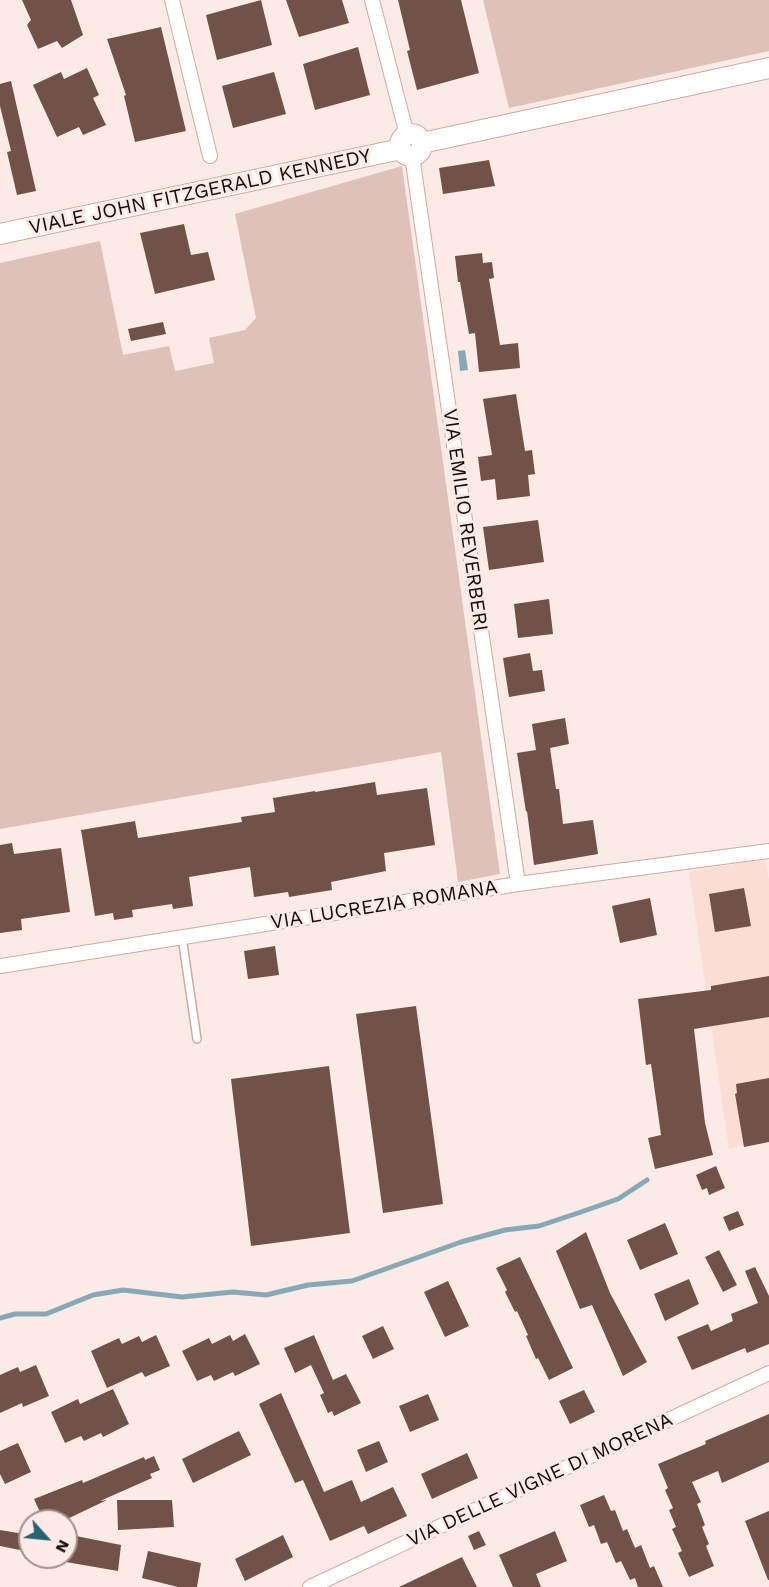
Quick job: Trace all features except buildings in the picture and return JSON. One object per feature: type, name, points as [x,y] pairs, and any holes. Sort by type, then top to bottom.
[{"type":"street","points":[[172,0],[210,156]]},
{"type":"street","name":"VIA EMILIO REVERBERI","points":[[372,0],[410,146],[518,884]]},
{"type":"street","name":"VIALE JOHN FITZGERALD KENNEDY","points":[[0,234],[769,68]]},
{"type":"street","name":"VIA LUCREZIA ROMANA","points":[[0,966],[518,884],[769,851]]},
{"type":"street","name":"VIA DELLE VIGNE DI MORENA","points":[[310,1587],[769,1372]]},
{"type":"lane","points":[[182,937],[197,1039]]},
{"type":"shaded area","points":[[483,0],[769,0],[769,51],[509,108]]},
{"type":"shaded area","points":[[402,166],[500,874],[458,882],[441,752],[0,829],[0,263],[100,241],[123,355],[169,346],[175,371],[214,363],[209,338],[245,330],[256,318],[235,214]]},
{"type":"shaded area","points":[[765,859],[769,880],[769,1138],[729,1149],[689,872]]},
{"type":"water","points":[[465,350],[468,370],[460,371],[458,351]]},
{"type":"waterway","points":[[0,1318],[15,1314],[46,1314],[93,1295],[123,1290],[182,1297],[233,1292],[266,1295],[308,1285],[352,1281],[461,1242],[505,1230],[539,1226],[581,1212],[618,1199],[647,1180]]}]
